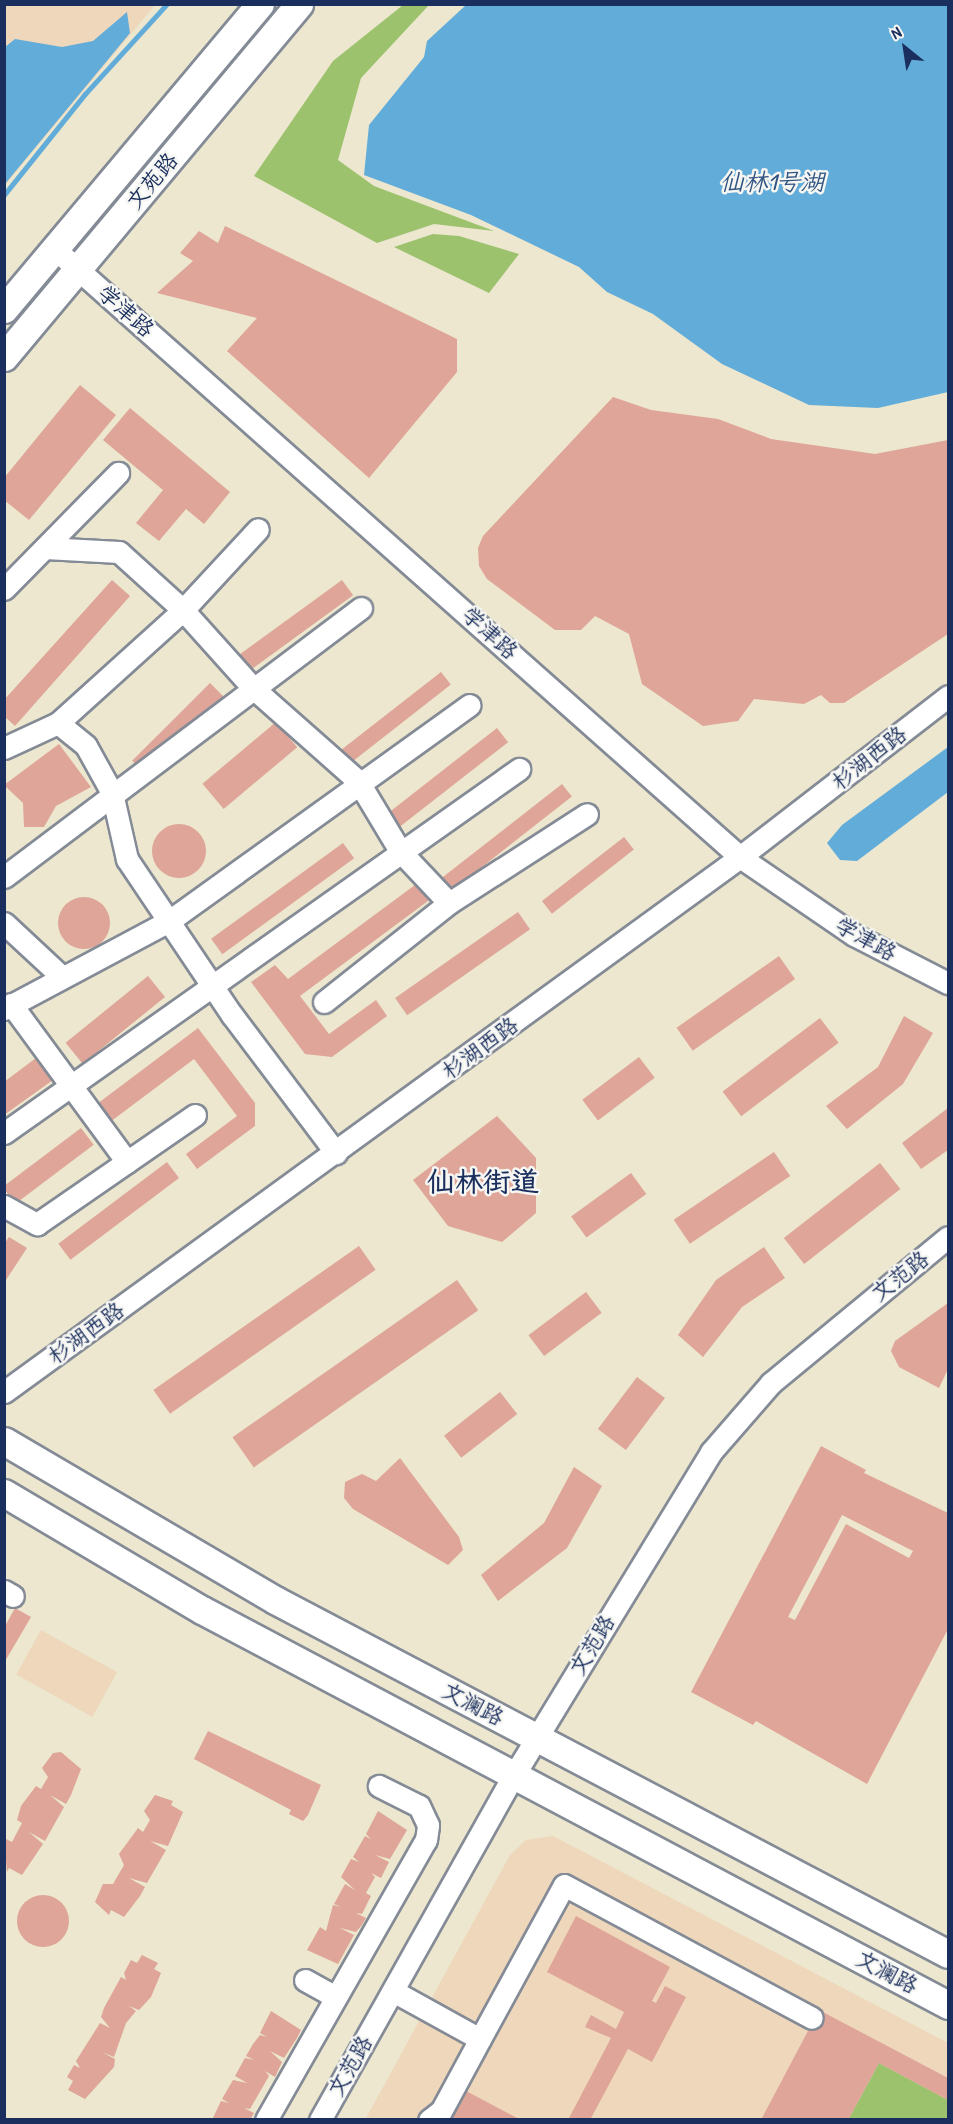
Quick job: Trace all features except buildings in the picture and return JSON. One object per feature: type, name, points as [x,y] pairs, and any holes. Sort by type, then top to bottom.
[{"type":"main road","name":"文苑路","points":[[4,309],[56,250],[260,4]]},
{"type":"main road","name":"文苑路","points":[[4,357],[299,4]]},
{"type":"main road","name":"文澜路","points":[[4,1441],[275,1600],[948,1954]]},
{"type":"main road","name":"文澜路","points":[[4,1492],[212,1615],[948,2005]]},
{"type":"street","name":"学津路","points":[[56,250],[740,857],[845,930],[948,983]]},
{"type":"street","points":[[4,589],[118,473]]},
{"type":"street","points":[[4,748],[58,723],[183,610],[258,529]]},
{"type":"street","points":[[45,548],[119,552],[183,610],[253,688],[358,781],[400,851],[449,903]]},
{"type":"street","points":[[7,871],[361,608]]},
{"type":"street","name":"杉湖西路","points":[[4,1392],[336,1154],[740,857],[948,696]]},
{"type":"street","points":[[127,1162],[74,1082],[8,1007],[61,976],[170,921],[358,781],[470,705]]},
{"type":"street","points":[[58,723],[86,746],[112,793],[128,859],[211,983],[336,1154]]},
{"type":"street","points":[[4,1133],[211,983],[519,769]]},
{"type":"street","points":[[324,1002],[449,903],[587,814]]},
{"type":"street","points":[[4,923],[61,976]]},
{"type":"street","points":[[4,1206],[37,1224],[195,1115]]},
{"type":"street","name":"文范路","points":[[320,2120],[514,1775],[711,1452],[771,1383],[948,1238]]},
{"type":"street","points":[[266,2120],[427,1833],[419,1806],[379,1786]]},
{"type":"street","points":[[429,2120],[441,2111],[564,1885],[812,2018]]},
{"type":"street","points":[[305,1980],[336,1997]]},
{"type":"street","points":[[393,1990],[480,2039]]},
{"type":"shaded area","points":[[5,5],[155,5],[5,185]]},
{"type":"shaded area","points":[[41,1630],[117,1672],[92,1717],[16,1675]]},
{"type":"shaded area","points":[[553,1836],[948,2043],[948,2119],[365,2120],[510,1855],[526,1840]]},
{"type":"green space","points":[[403,5],[429,5],[361,78],[338,160],[374,186],[494,231],[434,224],[377,243],[254,176],[333,61]]},
{"type":"green space","points":[[433,234],[459,236],[519,254],[489,293],[394,247]]},
{"type":"green space","points":[[879,2063],[948,2100],[948,2119],[848,2120]]},
{"type":"water","name":"仙林1号湖","points":[[466,5],[948,5],[948,392],[878,408],[809,405],[722,364],[653,314],[607,292],[579,267],[471,215],[364,175],[369,125],[424,57],[427,41]]},
{"type":"water","points":[[127,12],[130,33],[5,184],[5,47],[15,39],[62,47],[93,41]]},
{"type":"water","points":[[948,747],[948,792],[857,861],[840,860],[827,843],[842,825]]},
{"type":"waterway","points":[[4,195],[85,94],[167,4]]},
{"type":"district","name":"仙林街道","points":[[483,1181]]}]
